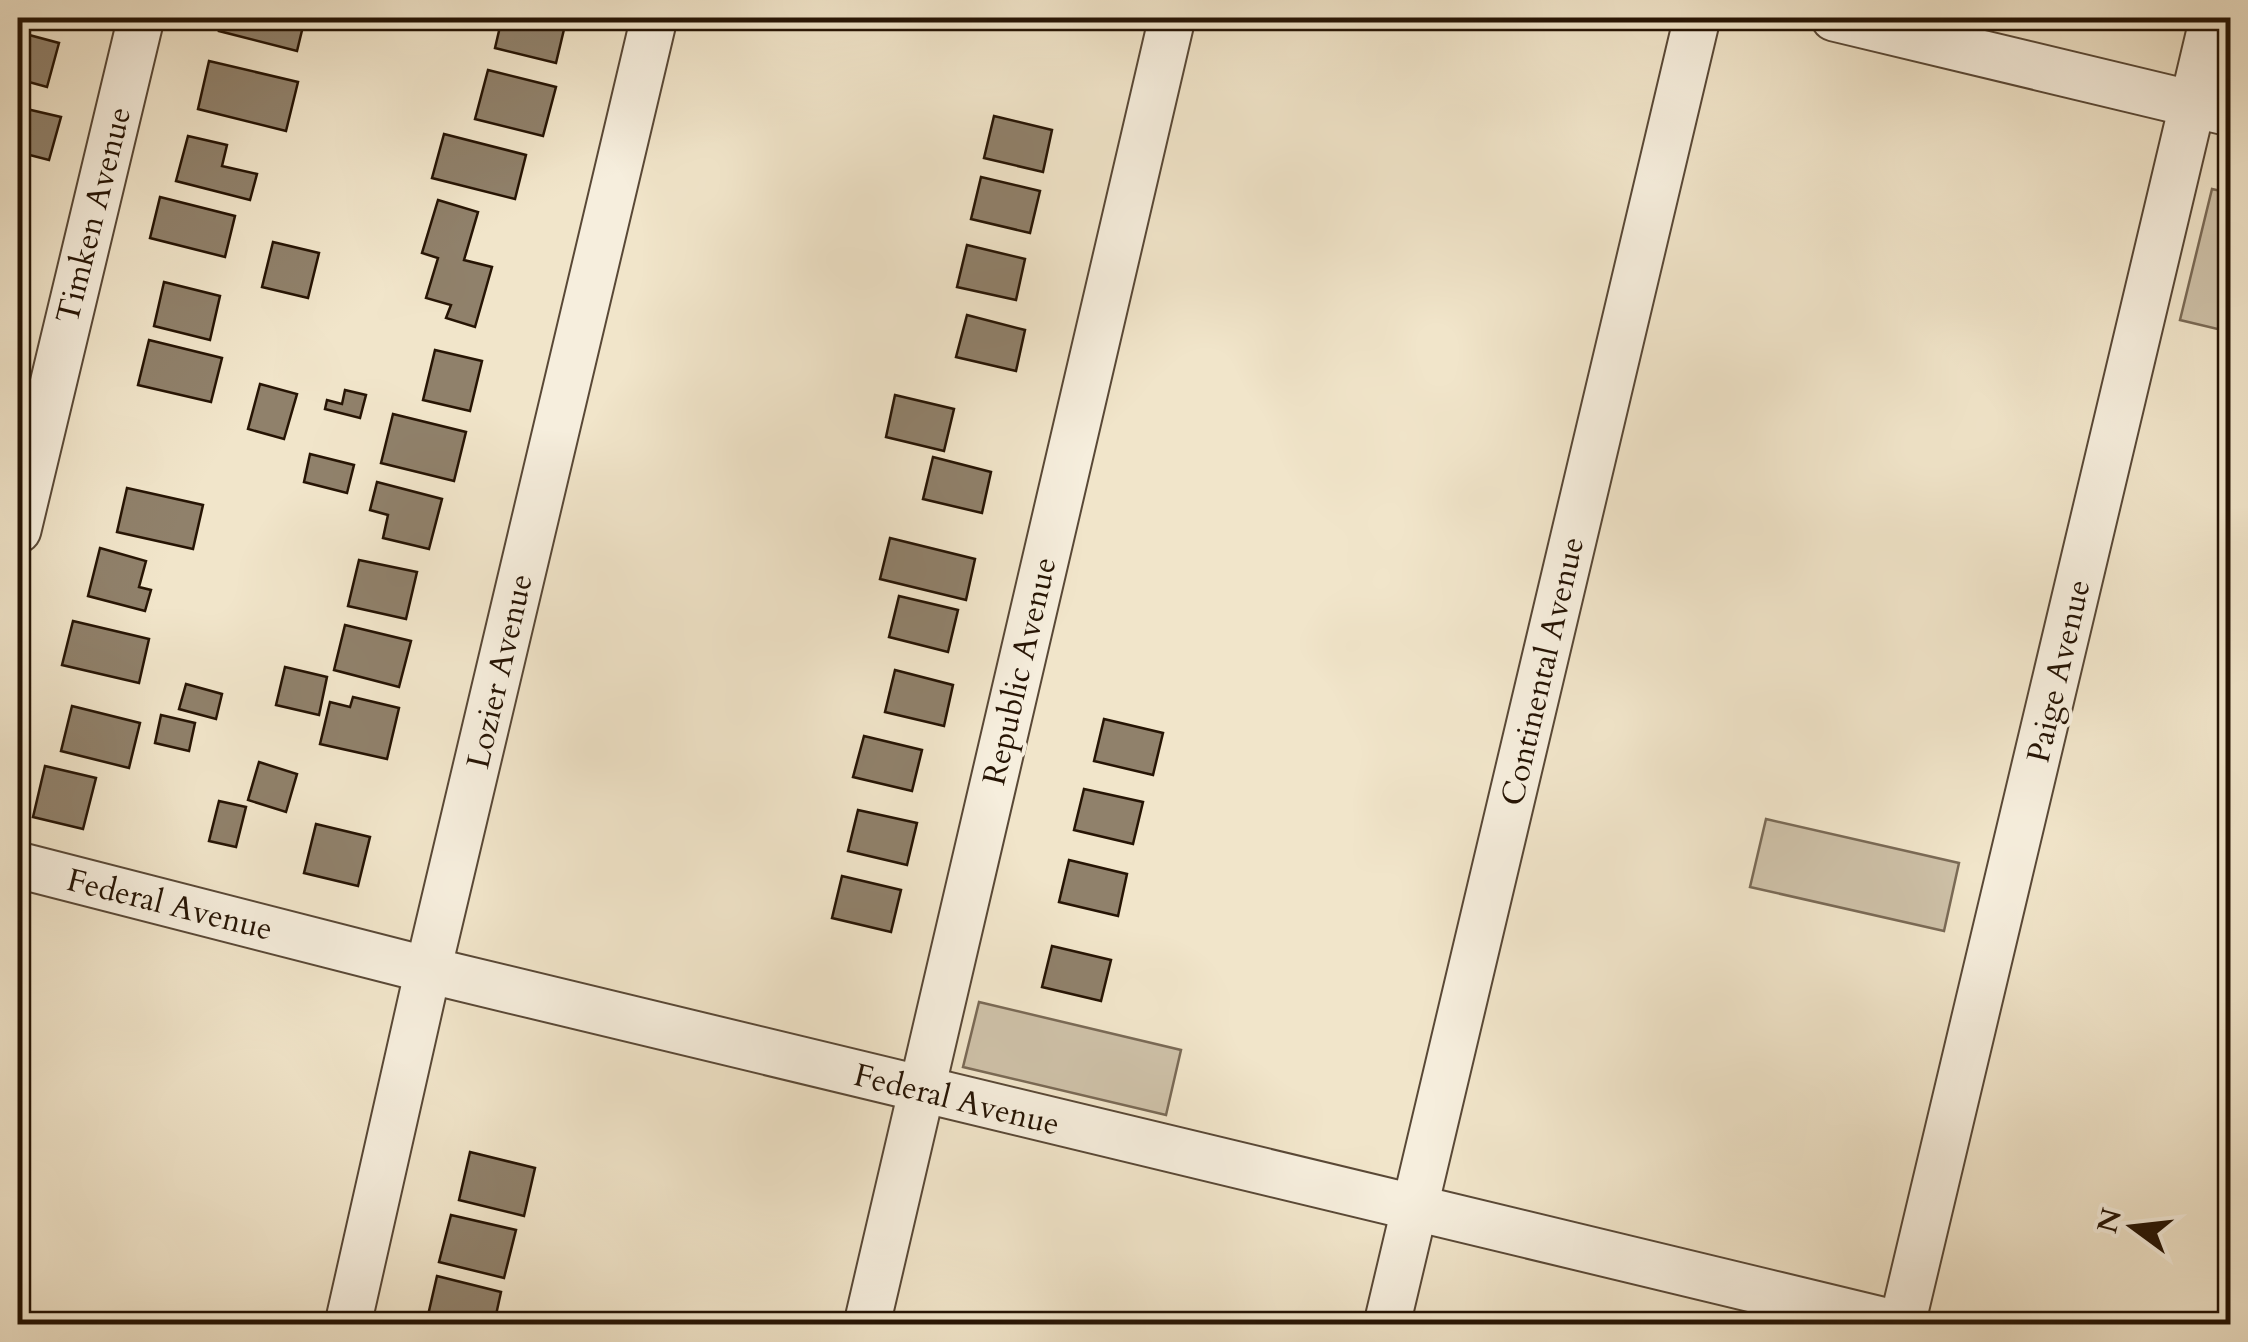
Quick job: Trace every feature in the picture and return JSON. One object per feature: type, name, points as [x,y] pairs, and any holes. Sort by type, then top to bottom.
[{"type":"street","name":"Timken Avenue","points":[[18,530],[141,18]]},
{"type":"street","name":"Lozier Avenue","points":[[348,1324],[654,18]]},
{"type":"street","name":"Republic Avenue","points":[[867,1324],[1172,18]]},
{"type":"street","name":"Continental Avenue","points":[[1388,1324],[1697,18]]},
{"type":"street","points":[[1834,18],[2212,108]]},
{"type":"street","name":"Paige Avenue","points":[[1900,1324],[2212,108],[2213,18]]},
{"type":"street","name":"Federal Avenue","points":[[18,865],[920,1090],[1900,1324]]},
{"type":"shaded area","points":[[2212,189],[2230,193],[2230,332],[2180,320]]},
{"type":"shaded area","points":[[1766,819],[1959,863],[1944,931],[1750,887]]},
{"type":"shaded area","points":[[979,1002],[1181,1050],[1166,1115],[963,1067]]},
{"type":"building","points":[[223,18],[305,18],[297,51],[219,31]]},
{"type":"building","points":[[502,18],[566,21],[556,63],[495,48]]},
{"type":"building","points":[[18,32],[59,43],[47,87],[18,79]]},
{"type":"building","points":[[209,61],[298,82],[286,131],[198,109]]},
{"type":"building","points":[[488,70],[556,87],[543,136],[475,119]]},
{"type":"building","points":[[18,107],[61,117],[49,160],[18,152]]},
{"type":"building","points":[[994,116],[1052,130],[1043,172],[984,158]]},
{"type":"building","points":[[444,134],[526,155],[515,199],[432,178]]},
{"type":"building","points":[[188,136],[227,145],[222,166],[257,174],[250,200],[176,181]]},
{"type":"building","points":[[981,177],[1040,191],[1030,233],[971,219]]},
{"type":"building","points":[[160,197],[235,216],[225,257],[150,238]]},
{"type":"building","points":[[438,200],[478,212],[464,260],[492,267],[475,327],[446,318],[451,305],[426,298],[438,258],[422,253]]},
{"type":"building","points":[[273,242],[319,253],[308,298],[262,287]]},
{"type":"building","points":[[967,245],[1025,259],[1016,300],[957,287]]},
{"type":"building","points":[[164,282],[220,296],[210,340],[154,326]]},
{"type":"building","points":[[967,315],[1025,330],[1016,371],[956,357]]},
{"type":"building","points":[[149,340],[222,358],[211,402],[138,385]]},
{"type":"building","points":[[435,350],[482,361],[470,411],[423,400]]},
{"type":"building","points":[[260,384],[297,394],[284,439],[248,429]]},
{"type":"building","points":[[345,390],[366,395],[360,418],[325,409],[327,400],[342,404]]},
{"type":"building","points":[[895,395],[954,409],[944,451],[886,437]]},
{"type":"building","points":[[393,414],[466,432],[454,481],[381,463]]},
{"type":"building","points":[[310,454],[354,465],[347,493],[304,482]]},
{"type":"building","points":[[933,457],[991,472],[982,513],[923,499]]},
{"type":"building","points":[[377,482],[442,499],[429,549],[383,538],[388,515],[370,510]]},
{"type":"building","points":[[127,488],[203,505],[193,549],[117,532]]},
{"type":"building","points":[[890,538],[975,559],[966,600],[880,579]]},
{"type":"building","points":[[100,548],[146,561],[139,587],[151,590],[145,611],[88,596]]},
{"type":"building","points":[[359,560],[417,572],[406,619],[348,606]]},
{"type":"building","points":[[899,596],[958,610],[948,652],[889,637]]},
{"type":"building","points":[[73,621],[149,639],[139,683],[62,665]]},
{"type":"building","points":[[345,625],[411,641],[399,687],[334,670]]},
{"type":"building","points":[[285,667],[327,677],[319,715],[276,705]]},
{"type":"building","points":[[895,670],[953,685],[944,726],[885,712]]},
{"type":"building","points":[[186,684],[222,694],[216,719],[179,709]]},
{"type":"building","points":[[353,697],[399,708],[387,759],[320,744],[330,702],[350,707]]},
{"type":"building","points":[[72,706],[140,723],[129,768],[61,751]]},
{"type":"building","points":[[161,715],[195,723],[189,751],[155,743]]},
{"type":"building","points":[[1104,719],[1163,733],[1153,775],[1094,761]]},
{"type":"building","points":[[864,736],[922,750],[912,791],[853,777]]},
{"type":"building","points":[[259,762],[297,774],[286,812],[248,800]]},
{"type":"building","points":[[45,766],[96,778],[83,829],[33,817]]},
{"type":"building","points":[[1084,789],[1143,802],[1133,844],[1074,830]]},
{"type":"building","points":[[219,801],[246,807],[236,847],[209,841]]},
{"type":"building","points":[[858,810],[917,823],[907,865],[848,851]]},
{"type":"building","points":[[316,824],[370,837],[358,886],[304,873]]},
{"type":"building","points":[[1069,860],[1127,874],[1118,916],[1059,902]]},
{"type":"building","points":[[842,876],[901,890],[891,932],[832,918]]},
{"type":"building","points":[[1052,946],[1111,960],[1101,1001],[1042,987]]},
{"type":"building","points":[[470,1152],[535,1168],[524,1216],[459,1200]]},
{"type":"building","points":[[451,1215],[516,1230],[504,1278],[439,1262]]},
{"type":"building","points":[[437,1276],[501,1292],[494,1324],[426,1324]]}]
